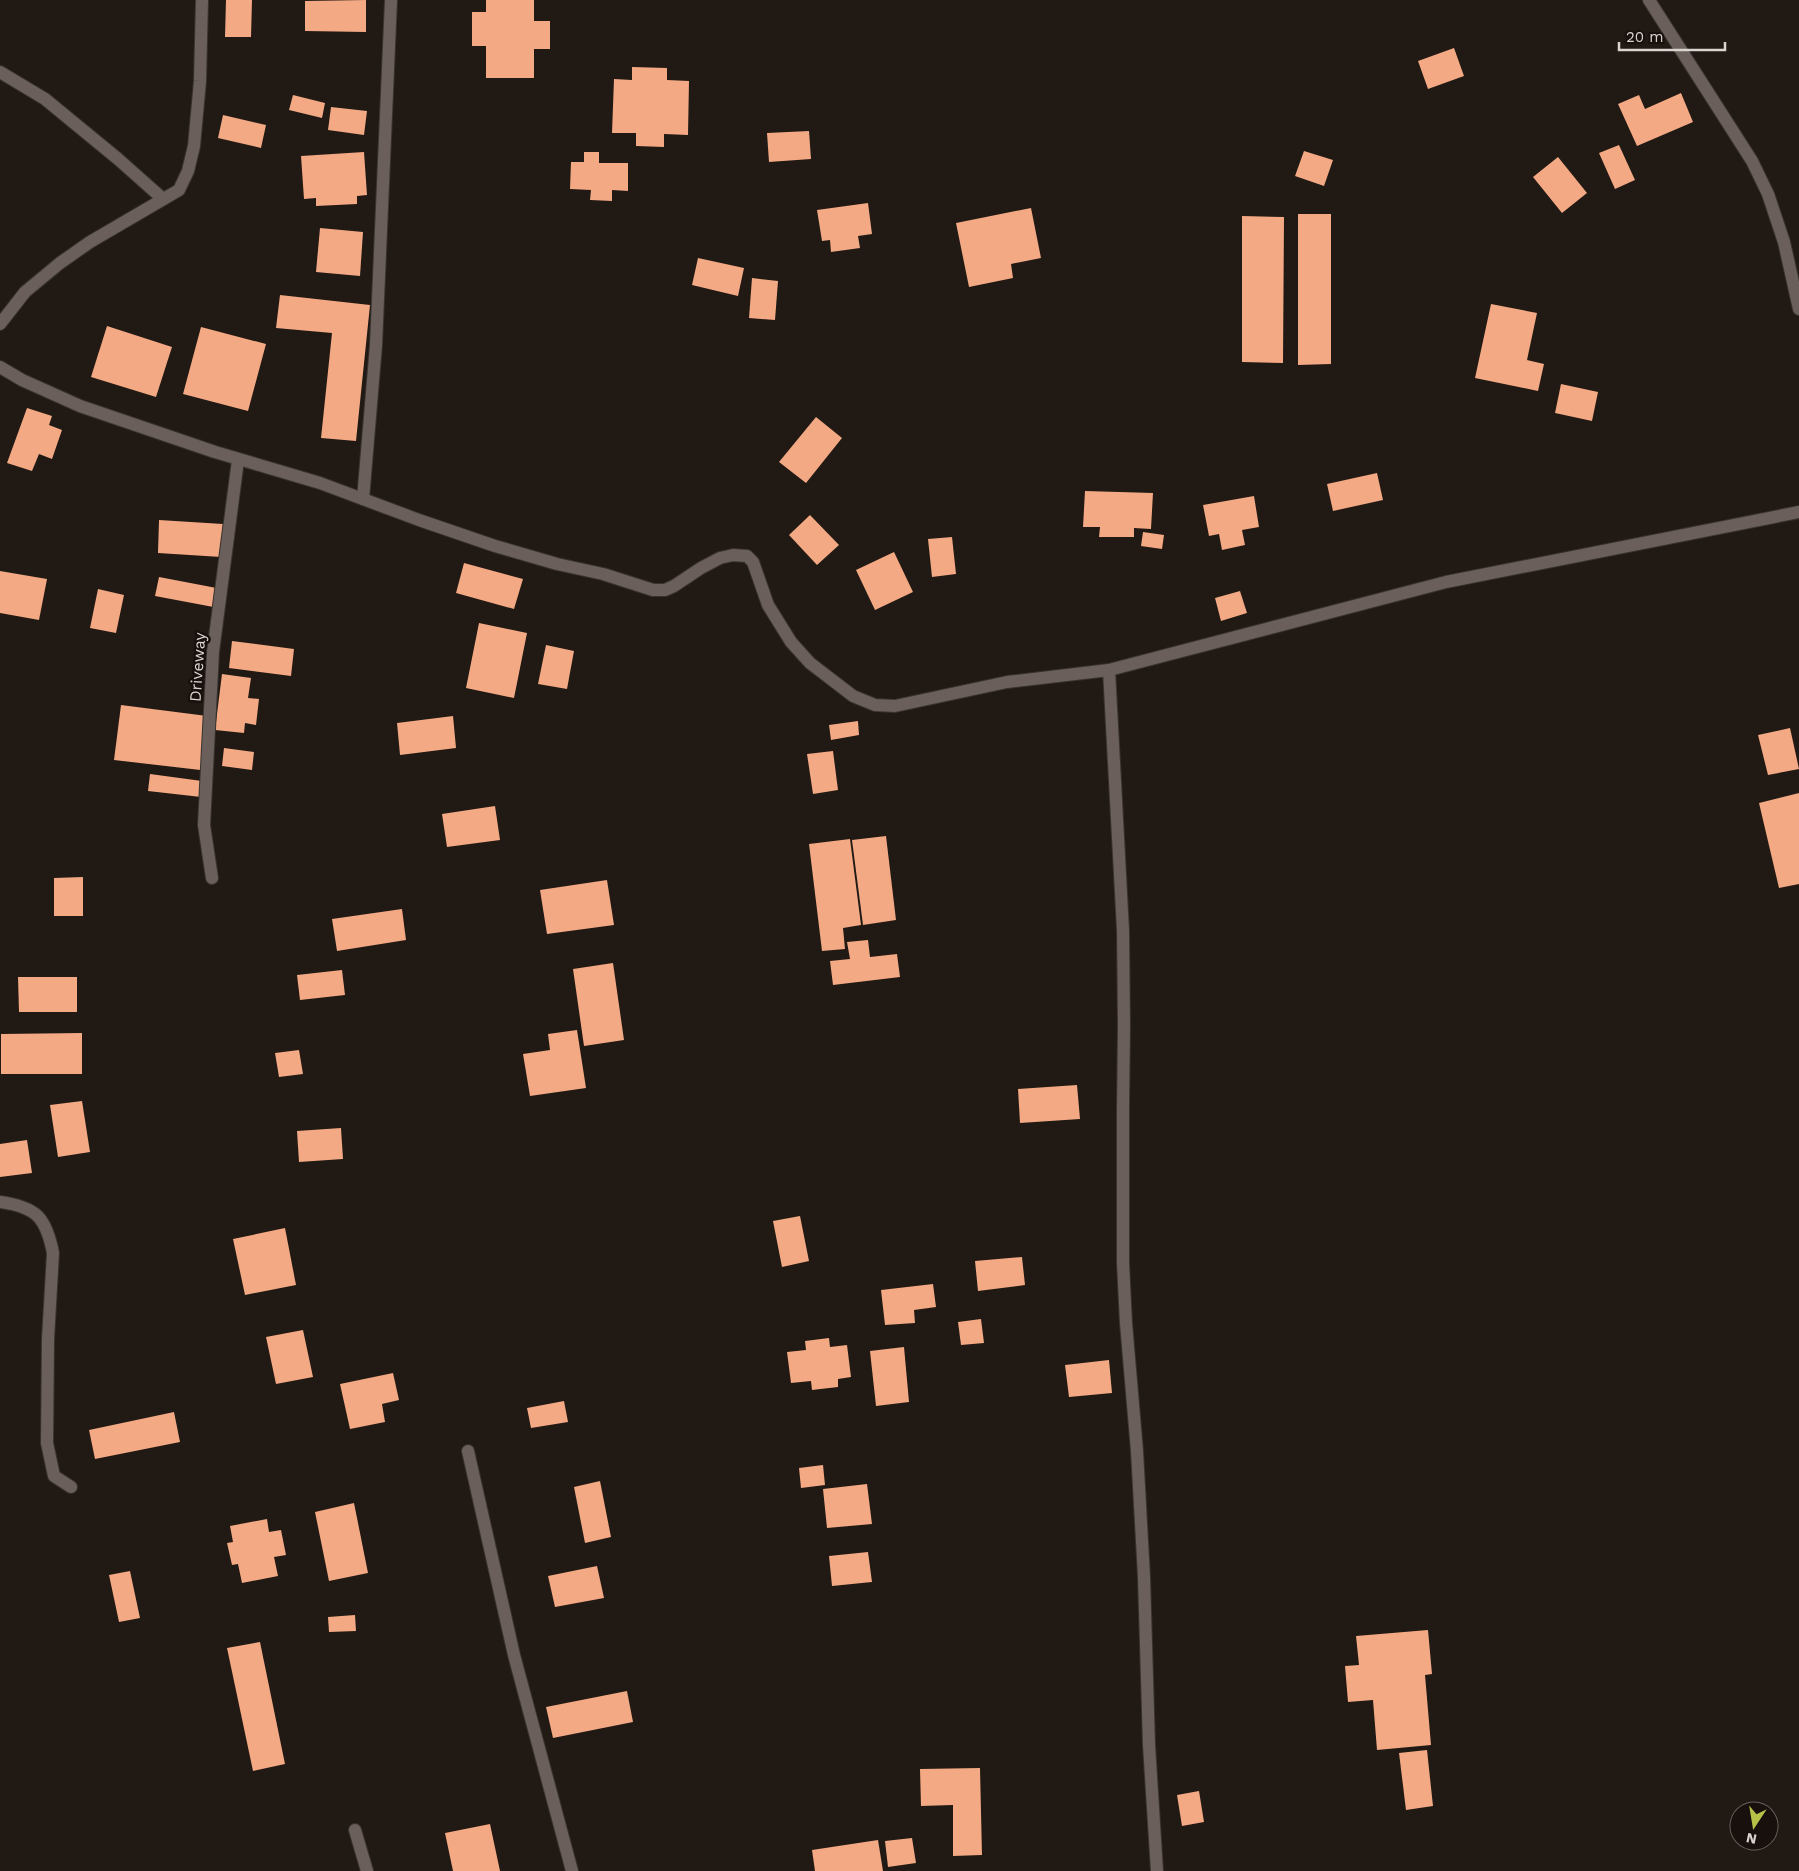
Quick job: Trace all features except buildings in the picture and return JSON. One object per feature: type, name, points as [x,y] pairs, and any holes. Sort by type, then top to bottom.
[{"type":"street","points":[[0,324],[25,292],[60,262],[90,242],[179,190],[188,171],[194,146],[200,81],[202,0]]},
{"type":"street","points":[[363,499],[376,344],[390,0]]},
{"type":"street","points":[[1649,0],[1752,161],[1768,194],[1784,242],[1799,309]]},
{"type":"street","points":[[0,72],[45,99],[118,159],[162,199]]},
{"type":"street","points":[[0,367],[22,380],[80,406],[238,460],[320,483],[495,546],[557,564],[603,574],[653,590],[665,590],[674,586],[713,561],[733,555],[748,556],[753,562],[768,605],[790,642],[830,679],[853,696],[875,705],[895,706],[1007,682],[1109,670],[1446,582],[1799,512]]},
{"type":"street","name":"Driveway","points":[[212,878],[204,825],[213,652],[238,460]]},
{"type":"street","points":[[1109,670],[1123,939],[1123,1254],[1125,1313],[1137,1450],[1144,1577],[1149,1745],[1157,1871]]},
{"type":"street","points":[[0,1202],[19,1205],[38,1215],[51,1241],[53,1253],[48,1339],[46,1443],[54,1476],[71,1488]]},
{"type":"street","points":[[468,1451],[514,1655],[572,1871]]},
{"type":"street","points":[[355,1830],[368,1871]]}]
